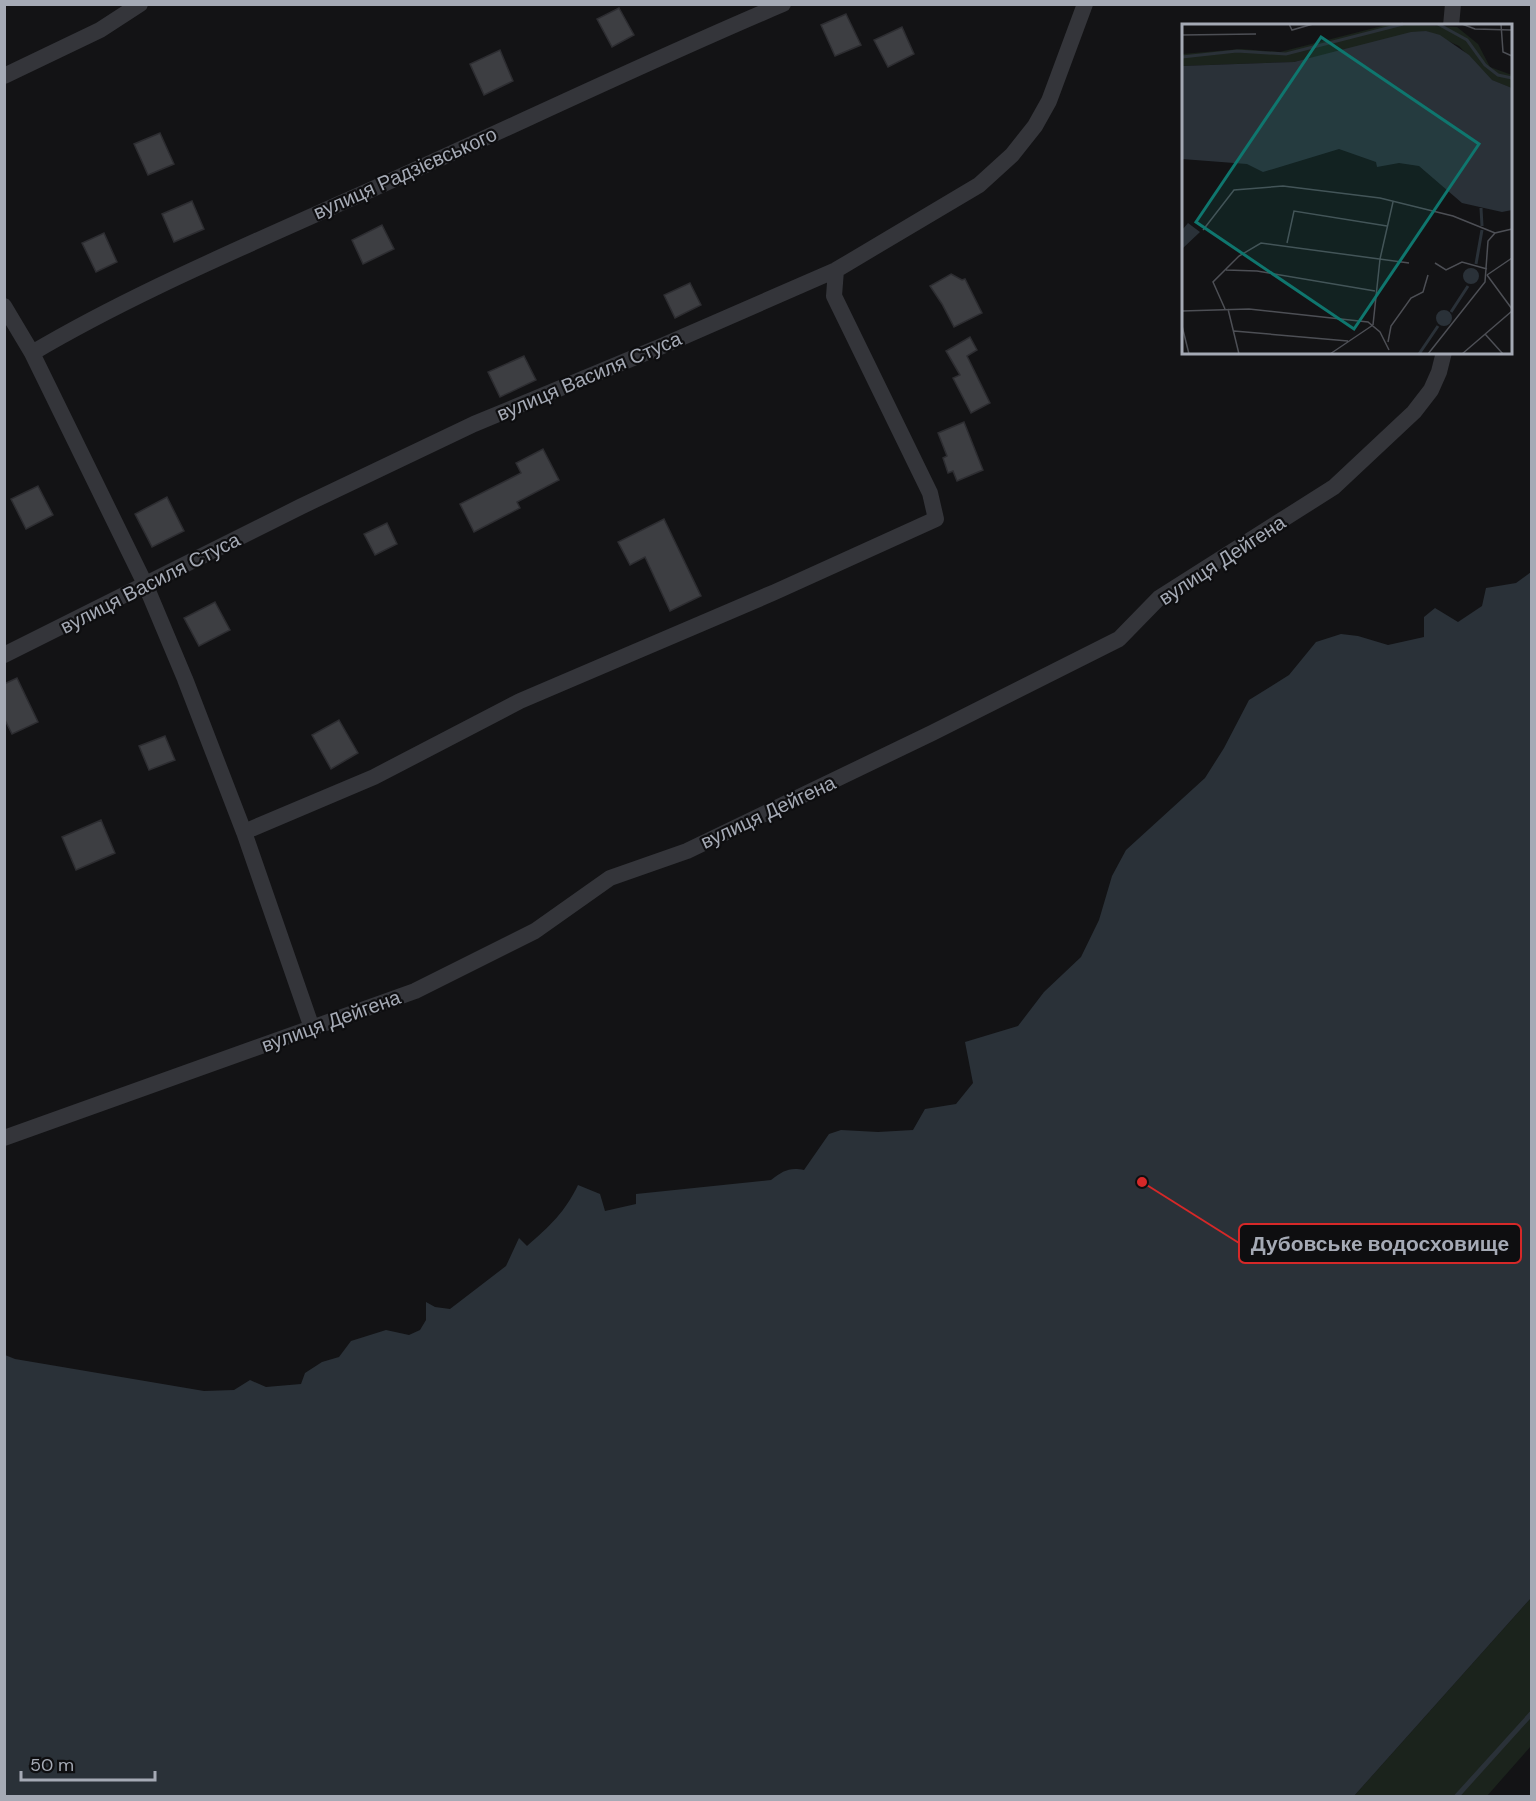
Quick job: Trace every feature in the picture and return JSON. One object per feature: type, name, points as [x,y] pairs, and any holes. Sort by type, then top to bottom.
[{"type":"street","points":[[4,76],[100,30],[140,4]]},
{"type":"street","name":"вулиця Радзієвського","points":[[32,353],[67,332],[254,241],[672,51],[783,4]]},
{"type":"street","name":"вулиця Василя Стуса","points":[[4,655],[300,507],[474,424],[662,346],[836,270],[980,185],[1012,155],[1035,126],[1049,101],[1085,4]]},
{"type":"street","points":[[1450,24],[1453,4]]},
{"type":"street","points":[[244,832],[374,777],[520,701],[775,592],[925,526],[936,519],[930,493],[834,296],[836,270]]},
{"type":"street","points":[[4,306],[32,353],[146,586],[185,679],[244,832],[312,1028]]},
{"type":"street","name":"вулиця Дейгена","points":[[4,1138],[416,991],[535,930],[610,878],[687,851],[933,733],[1119,639],[1159,598],[1335,487],[1414,412],[1431,390],[1444,354]]},
{"type":"shaded area","points":[[1531,572],[1531,1598],[1354,1796],[5,1796],[5,1355],[15,1359],[204,1391],[234,1390],[250,1380],[266,1387],[301,1384],[305,1373],[322,1362],[339,1357],[351,1341],[386,1330],[409,1335],[420,1330],[426,1320],[426,1302],[435,1307],[450,1309],[506,1266],[519,1238],[527,1246],[543,1232],[562,1211],[578,1185],[600,1194],[605,1211],[636,1204],[636,1194],[771,1180],[786,1170],[804,1170],[829,1134],[841,1130],[878,1132],[913,1130],[925,1109],[956,1104],[973,1083],[965,1042],[1018,1026],[1044,992],[1081,957],[1099,920],[1112,876],[1126,850],[1205,778],[1224,748],[1249,700],[1289,675],[1316,642],[1341,634],[1358,636],[1388,645],[1424,637],[1424,617],[1435,608],[1458,622],[1482,606],[1486,588],[1516,583]]},
{"type":"shaded area","points":[[1531,1598],[1531,1746],[1487,1796],[1354,1796]]},
{"type":"building","points":[[619,8],[634,35],[612,47],[597,19]]},
{"type":"building","points":[[846,14],[861,45],[835,56],[821,25]]},
{"type":"building","points":[[902,27],[914,54],[888,67],[874,40]]},
{"type":"building","points":[[500,50],[513,81],[484,95],[470,64]]},
{"type":"building","points":[[160,133],[174,164],[148,175],[134,144]]},
{"type":"building","points":[[192,201],[204,229],[174,242],[162,214]]},
{"type":"building","points":[[382,225],[394,249],[363,264],[352,240]]},
{"type":"building","points":[[104,233],[117,262],[96,272],[82,243]]},
{"type":"building","points":[[951,274],[962,280],[965,279],[982,313],[954,327],[930,286]]},
{"type":"building","points":[[690,283],[701,305],[675,318],[664,295]]},
{"type":"building","points":[[970,337],[977,350],[967,356],[990,403],[971,413],[953,378],[960,375],[946,351]]},
{"type":"building","points":[[524,356],[536,380],[500,397],[488,372]]},
{"type":"building","points":[[964,422],[983,470],[957,481],[953,471],[948,473],[943,458],[947,456],[938,433]]},
{"type":"building","points":[[543,449],[559,480],[517,502],[520,508],[474,532],[460,504],[521,473],[516,463]]},
{"type":"building","points":[[38,486],[53,515],[26,529],[11,499]]},
{"type":"building","points":[[167,497],[184,531],[152,547],[135,514]]},
{"type":"building","points":[[664,519],[701,596],[670,611],[645,557],[630,565],[618,542]]},
{"type":"building","points":[[387,523],[397,544],[375,555],[364,534]]},
{"type":"building","points":[[215,602],[230,630],[199,646],[184,618]]},
{"type":"building","points":[[17,678],[38,722],[12,734],[4,718],[4,684]]},
{"type":"building","points":[[339,720],[358,753],[331,769],[312,735]]},
{"type":"building","points":[[165,736],[175,760],[149,770],[139,746]]},
{"type":"building","points":[[101,820],[115,853],[76,870],[62,837]]},
{"type":"waterway","points":[[1457,1796],[1532,1713]]},
{"type":"place","name":"Дубовське водосховище","points":[[1142,1182]]}]
